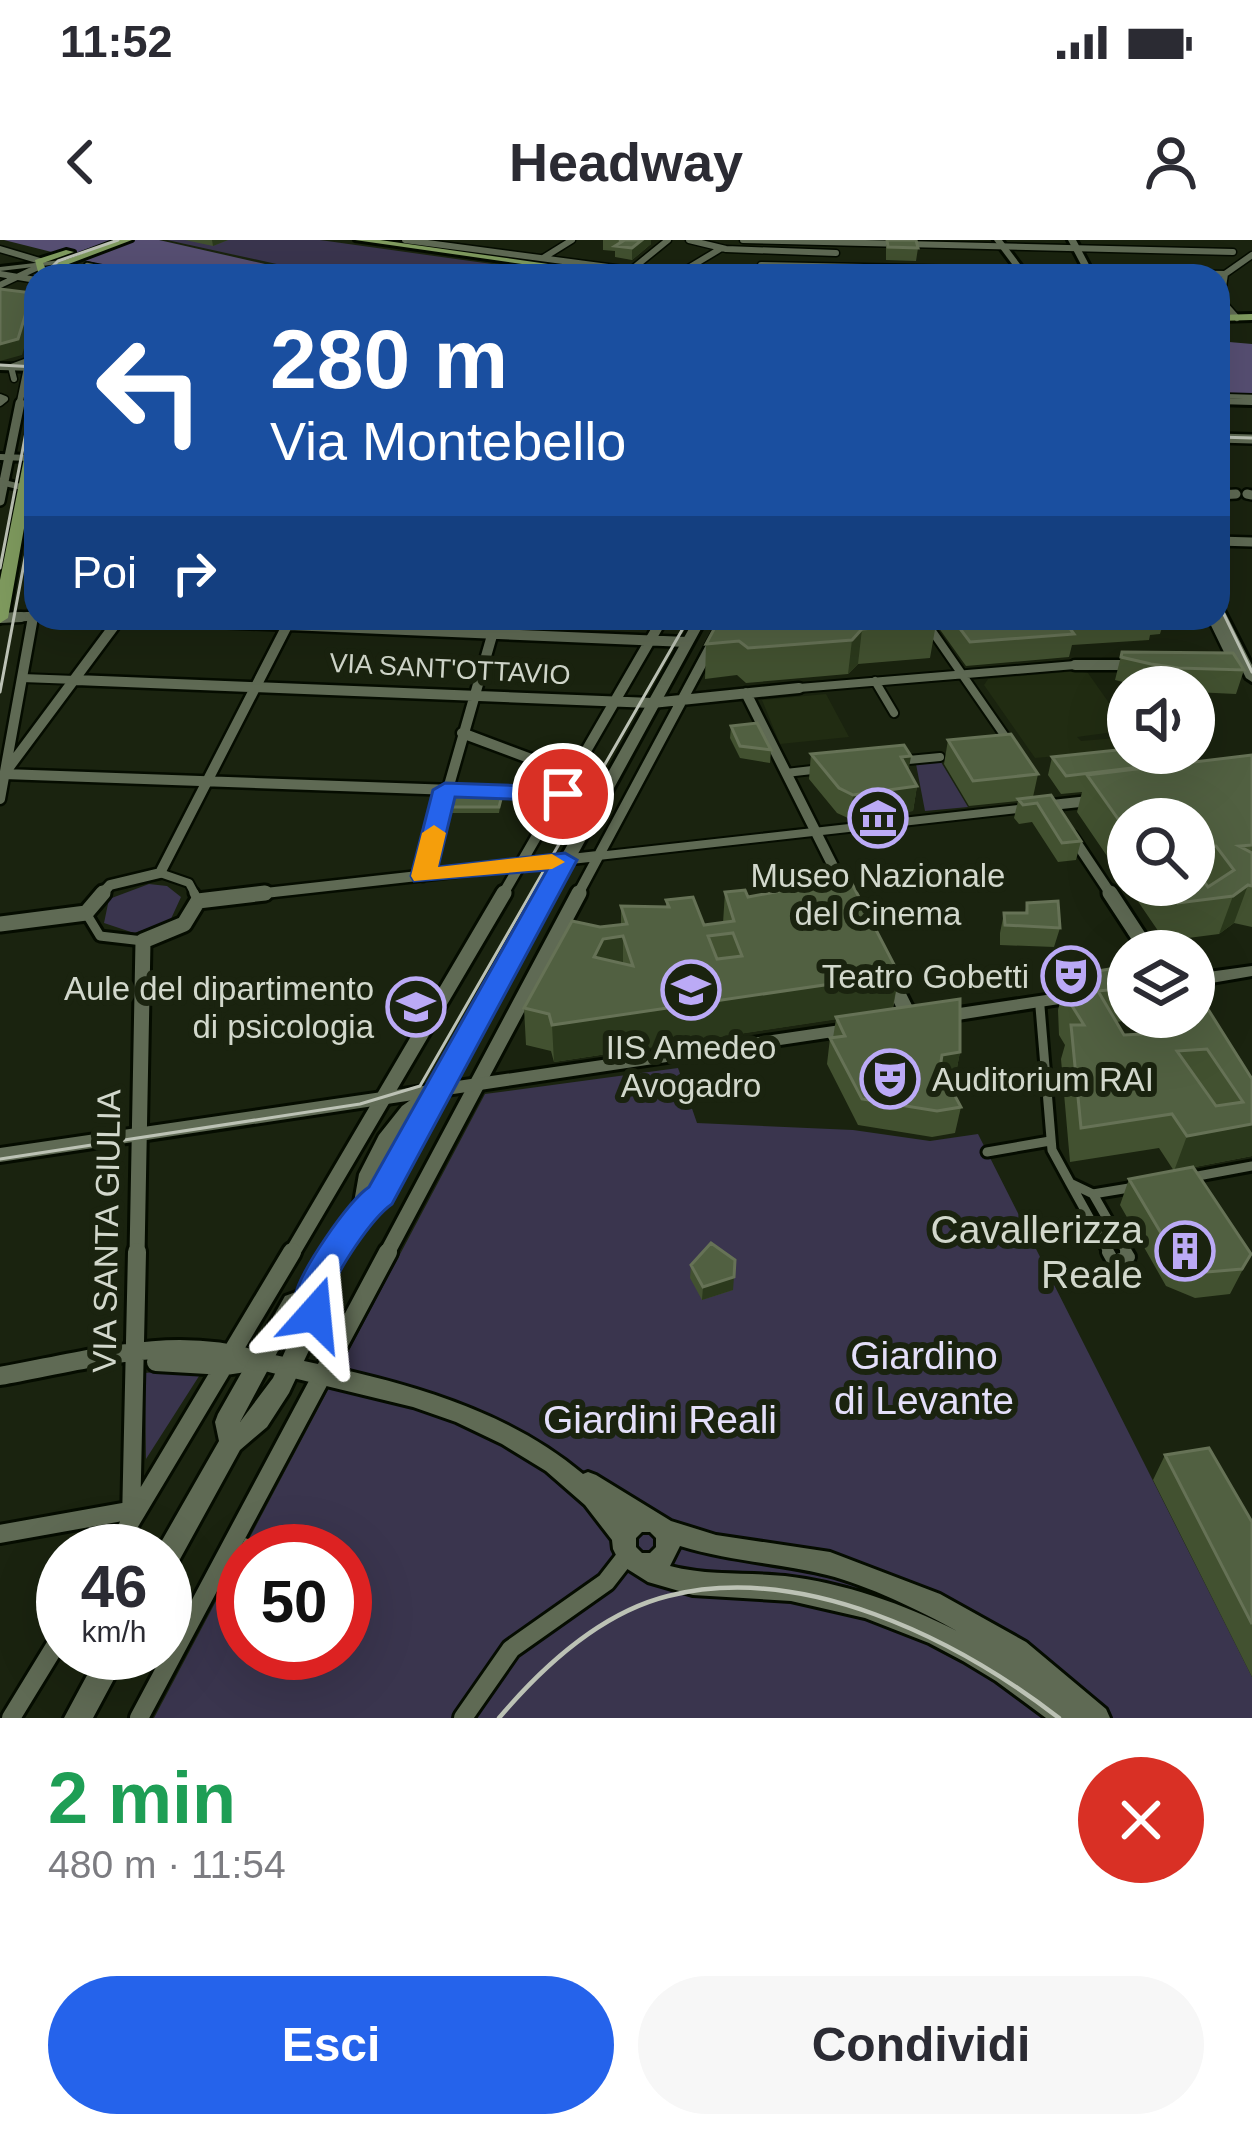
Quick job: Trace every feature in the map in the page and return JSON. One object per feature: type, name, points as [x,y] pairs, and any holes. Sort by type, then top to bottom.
[{"type":"main road","points":[[62,264],[104,240]]},
{"type":"main road","points":[[65,264],[127,240]]},
{"type":"main road","points":[[360,240],[561,264]]},
{"type":"main road","points":[[381,240],[563,264]]},
{"type":"main road","points":[[0,618],[24,498]]},
{"type":"main road","points":[[186,1524],[231,1442],[249,1433],[315,1314],[312,1296],[363,1207],[381,1196],[694,630]]},
{"type":"main road","points":[[231,1442],[227,1422],[260,1361],[293,1303],[312,1296]]},
{"type":"main road","points":[[77,1718],[99,1680]]},
{"type":"street","points":[[460,247],[473,240]]},
{"type":"street","points":[[542,258],[572,240]]},
{"type":"street","points":[[640,264],[668,240]]},
{"type":"street","points":[[689,240],[720,249],[836,241],[1233,251]]},
{"type":"street","points":[[743,240],[836,253]]},
{"type":"street","points":[[836,241],[836,264]]},
{"type":"street","points":[[403,242],[577,264]]},
{"type":"street","points":[[0,249],[44,264]]},
{"type":"street","points":[[695,264],[720,249]]},
{"type":"street","points":[[16,254],[44,264]]},
{"type":"street","points":[[16,254],[0,267],[17,277]]},
{"type":"street","points":[[0,285],[24,275]]},
{"type":"street","points":[[0,386],[8,371]]},
{"type":"street","points":[[0,501],[4,462],[24,389]]},
{"type":"street","points":[[0,401],[20,403]]},
{"type":"street","points":[[0,799],[32,630]]},
{"type":"street","points":[[4,774],[112,630]]},
{"type":"street","points":[[160,873],[284,630]]},
{"type":"street","points":[[456,630],[687,643]]},
{"type":"street","points":[[125,1524],[386,1096],[656,630]]},
{"type":"street","points":[[139,1718],[719,630]]},
{"type":"street","points":[[931,630],[1014,749],[990,752]]},
{"type":"street","points":[[1219,630],[1229,653],[1245,671]]},
{"type":"street","points":[[1227,630],[1245,671]]},
{"type":"street","points":[[423,876],[493,632]]},
{"type":"street","name":"VIA SANT'OTTAVIO","points":[[22,678],[652,703],[960,674],[1121,666]]},
{"type":"street","points":[[875,681],[894,713]]},
{"type":"street","points":[[746,693],[849,898]]},
{"type":"street","points":[[462,733],[574,776]]},
{"type":"street","points":[[876,764],[940,757]]},
{"type":"street","points":[[786,773],[834,768]]},
{"type":"street","points":[[4,774],[563,794]]},
{"type":"street","points":[[198,901],[1104,799]]},
{"type":"street","points":[[1050,803],[1134,930]]},
{"type":"street","points":[[0,924],[86,913],[110,885],[160,873],[189,883],[198,901]]},
{"type":"street","points":[[86,913],[100,936],[143,941],[184,925],[198,901]]},
{"type":"street","name":"VIA SANTA GIULIA","points":[[129,1516],[143,941]]},
{"type":"street","points":[[880,958],[906,1021],[1106,992]]},
{"type":"street","points":[[1215,977],[1252,971]]},
{"type":"street","points":[[1040,1007],[1050,1141],[1113,1261],[1129,1257],[1093,1194]]},
{"type":"street","points":[[0,1155],[878,1025]]},
{"type":"street","points":[[987,1152],[1050,1141]]},
{"type":"street","points":[[1070,1183],[1093,1194],[1187,1183],[1252,1166]]},
{"type":"street","points":[[0,1376],[133,1359],[260,1361],[325,1376],[490,1428],[534,1448],[576,1478],[598,1497],[630,1552],[676,1583],[790,1589],[846,1600],[899,1618],[999,1668],[1066,1718]]},
{"type":"street","points":[[576,1478],[612,1494],[658,1526],[669,1543],[664,1556],[653,1564],[630,1552]]},
{"type":"street","points":[[0,1534],[129,1516]]},
{"type":"street","points":[[463,1718],[511,1649],[606,1582],[630,1552],[638,1523],[716,1546],[830,1564],[931,1604],[1017,1651],[1097,1718]]},
{"type":"street","points":[[11,1718],[36,1677]]},
{"type":"shaded area","points":[[4,240],[159,240],[265,264],[99,264]]},
{"type":"shaded area","points":[[1230,342],[1252,344],[1252,394],[1230,393]]},
{"type":"shaded area","points":[[1088,673],[1107,700],[1107,733],[1077,737],[1081,741],[1107,739],[1107,752],[1035,758],[984,685],[988,679]]},
{"type":"shaded area","points":[[826,694],[849,737],[780,744],[762,700]]},
{"type":"green space","points":[[167,240],[320,240],[491,264],[276,264]]},
{"type":"green space","points":[[941,762],[968,807],[925,811],[916,764]]},
{"type":"green space","points":[[149,884],[167,886],[181,897],[170,921],[134,933],[104,923],[109,899]]},
{"type":"green space","name":"Giardini Reali","points":[[678,1068],[697,1123],[853,1130],[930,1141],[978,1134],[1252,1677],[1252,1718],[154,1718],[174,1680],[192,1680],[192,1646],[216,1601],[216,1680],[372,1680],[372,1524],[257,1524],[485,1094]]},
{"type":"green space","points":[[145,1373],[201,1373],[146,1459]]},
{"type":"building","points":[[619,240],[642,240],[632,248],[615,246],[623,241]]},
{"type":"building","points":[[887,240],[916,240],[918,248],[888,247]]},
{"type":"building","points":[[0,289],[24,292],[18,339],[0,344]]},
{"type":"building","points":[[714,630],[861,630],[852,640],[748,648],[739,641],[706,644]]},
{"type":"building","points":[[961,630],[1071,630],[1074,634],[970,642]]},
{"type":"building","points":[[1122,652],[1233,653],[1244,670],[1164,666],[1121,657]]},
{"type":"building","points":[[757,723],[771,750],[740,746],[731,726]]},
{"type":"building","points":[[1011,734],[1038,774],[973,781],[948,740]]},
{"type":"building","points":[[904,745],[911,756],[901,757],[917,786],[853,795],[839,788],[811,754]]},
{"type":"building","points":[[1107,751],[1107,771],[1066,776],[1052,757]]},
{"type":"building","points":[[1252,755],[1252,845],[1239,846],[1252,853],[1252,886],[1215,898],[1215,882],[1234,870],[1215,846],[1215,798],[1107,798],[1107,803],[1087,775],[1215,774],[1215,759]]},
{"type":"building","points":[[454,794],[502,795],[499,807],[451,807]]},
{"type":"building","points":[[1051,795],[1081,841],[1062,843],[1037,803],[1023,805],[1018,799]]},
{"type":"building","points":[[849,878],[899,974],[552,1025],[549,1014],[524,1008],[572,921],[600,927],[627,924],[621,906],[669,907],[666,900],[693,897],[704,925],[734,921],[725,892],[745,890],[748,897]],"holes":[[[733,933],[742,956],[717,959],[708,936]],[[623,936],[633,966],[594,957],[603,939]]]},
{"type":"building","points":[[1058,901],[1060,928],[1005,925],[1004,913],[1027,913],[1027,903]]},
{"type":"building","points":[[1107,969],[1107,990],[1098,991],[1107,1006],[1107,1038],[1215,1038],[1215,1020],[1252,1079],[1252,1124],[1187,1136],[1172,1114],[1081,1128],[1071,1025],[1084,1025],[1069,1001],[1067,976]],"holes":[[[1207,1049],[1243,1102],[1216,1106],[1177,1051]]]},
{"type":"building","name":"Auditorium RAI","points":[[960,999],[960,1052],[942,1055],[940,1068],[961,1107],[937,1111],[862,1099],[830,1038],[845,1036],[836,1017]]},
{"type":"building","points":[[1193,1167],[1251,1254],[1242,1269],[1207,1272],[1177,1260],[1129,1179]]},
{"type":"building","points":[[711,1243],[735,1260],[734,1277],[703,1287],[691,1265]]},
{"type":"building","points":[[1209,1448],[1252,1522],[1252,1624],[1165,1455]]},
{"type":"tram line","points":[[55,264],[118,240]]},
{"type":"tram line","points":[[0,365],[24,366]]},
{"type":"tram line","points":[[1230,437],[1252,438]]},
{"type":"tram line","points":[[0,568],[24,443]]},
{"type":"tram line","points":[[0,692],[24,563]]},
{"type":"tram line","points":[[1230,627],[1252,672]]},
{"type":"tram line","points":[[0,1159],[360,1104],[420,1086],[682,630]]},
{"type":"tram line","points":[[499,1718],[534,1679],[596,1628],[643,1604],[719,1588],[771,1589],[875,1614],[973,1660],[1059,1718]]},
{"type":"slow traffic","points":[[434,833],[423,876],[552,862]]},
{"type":"place","name":"Museo Nazionale del Cinema","points":[[878,818]]},
{"type":"place","name":"Teatro Gobetti","points":[[1071,976]]},
{"type":"place","name":"IIS Amedeo Avogadro","points":[[691,990]]},
{"type":"place","name":"Aule del dipartimento di psicologia","points":[[416,1007]]},
{"type":"place","name":"Auditorium RAI","points":[[890,1079]]},
{"type":"place","name":"Cavallerizza Reale","points":[[1185,1251]]},
{"type":"route","points":[[315,1314],[312,1296],[363,1207],[381,1196],[565,860],[423,876],[445,790],[563,794]]},
{"type":"park label","name":"Giardino di Levante","points":[[924,1378]]}]
